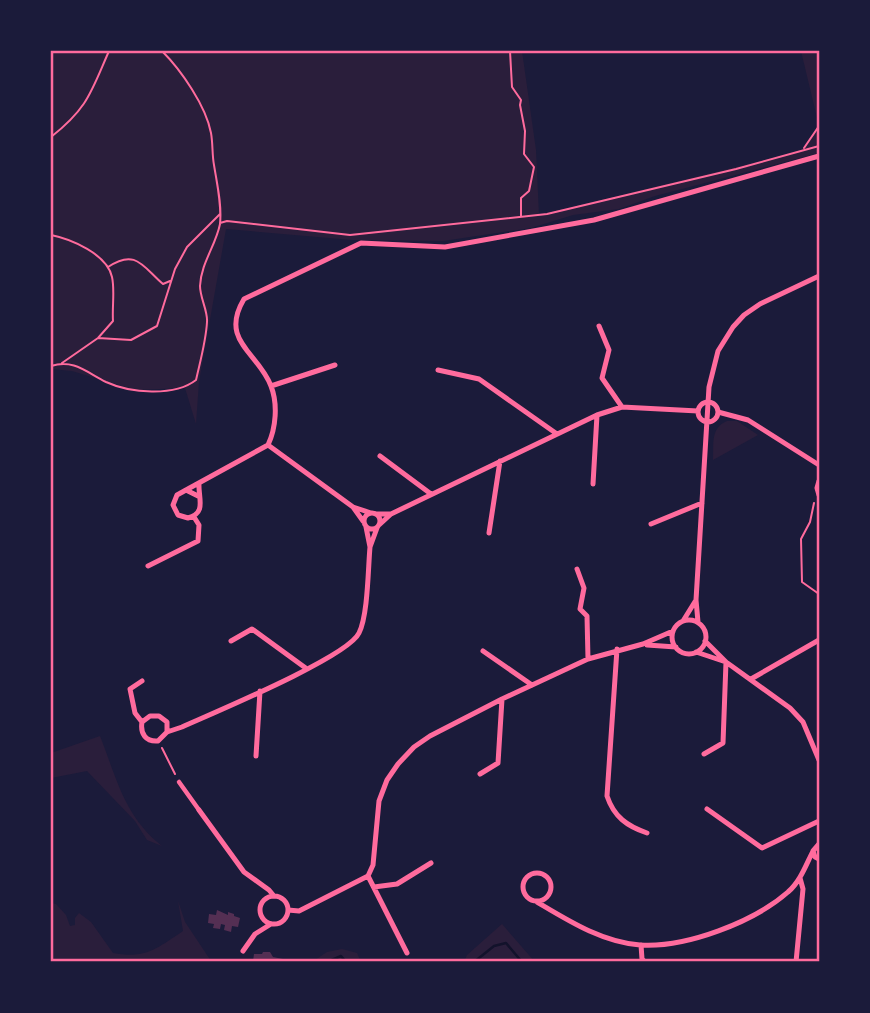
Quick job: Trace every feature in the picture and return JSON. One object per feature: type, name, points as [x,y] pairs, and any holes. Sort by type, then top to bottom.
[{"type":"street","points":[[194,517],[182,518],[174,511],[177,495],[268,445],[274,432],[271,386],[242,345],[235,328],[236,313],[244,299],[361,243],[445,247],[594,220],[819,156]]},
{"type":"street","points":[[695,652],[705,642],[705,633],[698,622],[696,600],[709,387],[715,360],[724,339],[733,327],[760,304],[819,276]]},
{"type":"street","points":[[599,326],[609,350],[603,378],[622,407]]},
{"type":"street","points":[[271,386],[335,365]]},
{"type":"street","points":[[438,370],[479,379],[557,434]]},
{"type":"street","points":[[709,402],[700,405],[698,411],[701,419],[708,422],[715,419],[718,412]]},
{"type":"street","points":[[709,402],[718,412],[748,420],[819,465]]},
{"type":"street","points":[[353,507],[371,530],[391,514],[597,415],[622,407],[698,411]]},
{"type":"street","points":[[593,484],[597,415]]},
{"type":"street","points":[[268,445],[353,507],[373,513],[391,514]]},
{"type":"street","points":[[380,456],[431,494]]},
{"type":"street","points":[[489,533],[500,461]]},
{"type":"street","points":[[194,517],[201,507],[199,484]]},
{"type":"street","points":[[186,490],[198,496]]},
{"type":"street","points":[[651,524],[702,503]]},
{"type":"street","points":[[370,547],[365,516],[373,513]]},
{"type":"street","points":[[142,681],[130,689],[135,713],[142,722],[144,737],[158,741],[167,732],[183,727],[342,651],[360,633],[370,547],[379,518],[373,513]]},
{"type":"street","points":[[148,566],[198,541],[199,525],[194,517]]},
{"type":"street","points":[[577,569],[584,588],[580,609],[587,616],[588,659]]},
{"type":"street","points":[[288,910],[299,911],[368,876],[373,865],[379,801],[387,780],[414,747],[502,699],[588,659],[643,644],[673,631],[696,600]]},
{"type":"street","points":[[683,621],[698,622]]},
{"type":"street","points":[[231,641],[252,629],[307,669]]},
{"type":"street","points":[[673,631],[676,647]]},
{"type":"street","points":[[751,679],[819,640]]},
{"type":"street","points":[[705,642],[726,662],[790,708],[803,722],[819,760]]},
{"type":"street","points":[[643,644],[676,647],[685,653],[695,652],[726,662]]},
{"type":"street","points":[[617,649],[607,796],[612,811],[633,828],[647,833]]},
{"type":"street","points":[[484,651],[532,685]]},
{"type":"street","points":[[704,754],[723,743],[726,662]]},
{"type":"street","points":[[256,755],[260,691]]},
{"type":"street","points":[[480,774],[498,763],[502,699]]},
{"type":"street","points":[[142,722],[150,716],[159,716],[167,722],[167,732]]},
{"type":"street","points":[[179,782],[244,872],[274,896],[284,900],[288,910],[288,915],[281,923],[271,924],[255,934],[243,951]]},
{"type":"street","points":[[706,809],[762,848],[819,821]]},
{"type":"street","points":[[537,902],[547,897],[551,887],[546,877],[536,873],[526,878],[522,888],[527,898],[575,925],[611,939],[640,945],[694,940],[733,925],[771,905],[790,891],[816,847],[819,834]]},
{"type":"street","points":[[804,870],[819,860],[816,847]]},
{"type":"street","points":[[374,887],[397,884],[431,863]]},
{"type":"street","points":[[368,876],[407,953]]},
{"type":"street","points":[[796,962],[803,888],[800,878]]},
{"type":"street","points":[[271,924],[262,919],[260,909],[264,900],[274,896]]},
{"type":"street","points":[[640,945],[645,962]]},
{"type":"path","points":[[51,138],[78,115],[95,88],[109,51]]},
{"type":"path","points":[[62,363],[75,364],[107,382],[135,390],[185,388],[195,380],[208,320],[202,304],[200,284],[220,223],[211,132],[190,86],[162,51]]},
{"type":"path","points":[[510,51],[512,87],[521,100],[524,154],[534,167],[529,191],[522,198],[521,217]]},
{"type":"path","points":[[802,150],[819,126]]},
{"type":"path","points":[[220,223],[227,221],[350,235],[521,217],[561,211],[819,146]]},
{"type":"path","points":[[98,338],[131,340],[157,326],[171,280],[187,247],[219,214]]},
{"type":"path","points":[[51,235],[86,247],[107,268],[112,275],[113,321],[98,338],[62,363],[51,366]]},
{"type":"path","points":[[107,268],[119,260],[132,258],[163,284],[171,280]]},
{"type":"path","points":[[819,488],[810,522],[801,539],[802,582],[819,594]]},
{"type":"path","points":[[158,741],[179,782]]},
{"type":"shaded area","points":[[51,51],[522,51],[536,150],[539,215],[802,151],[819,126],[819,153],[655,196],[619,209],[573,215],[531,228],[443,241],[352,240],[226,229],[199,382],[196,424],[185,388],[135,390],[72,371],[51,369]]},
{"type":"shaded area","points":[[801,51],[819,51],[819,126]]},
{"type":"shaded area","points":[[727,421],[737,421],[758,435],[713,460],[715,432]]},
{"type":"shaded area","points":[[100,736],[130,809],[162,846],[147,840],[135,821],[87,771],[51,778],[51,753]]},
{"type":"shaded area","points":[[178,901],[185,922],[211,961],[51,962],[51,903],[56,904],[66,915],[70,926],[75,925],[75,918],[79,913],[91,922],[113,953],[134,955],[150,951],[183,931]]},
{"type":"shaded area","points":[[502,924],[535,962],[464,962],[467,955]]},
{"type":"shaded area","points":[[342,949],[357,953],[361,962],[312,962],[327,952]]},
{"type":"building","points":[[217,910],[240,918],[238,927],[232,926],[231,932],[224,930],[225,925],[221,924],[220,929],[213,928],[214,924],[208,923],[209,914],[216,915]]},
{"type":"building","points":[[270,952],[273,957],[288,962],[253,961],[254,954]]},
{"type":"waterway","points":[[474,962],[494,946],[506,943],[522,962]]},
{"type":"waterway","points":[[327,962],[341,956],[346,962]]}]
